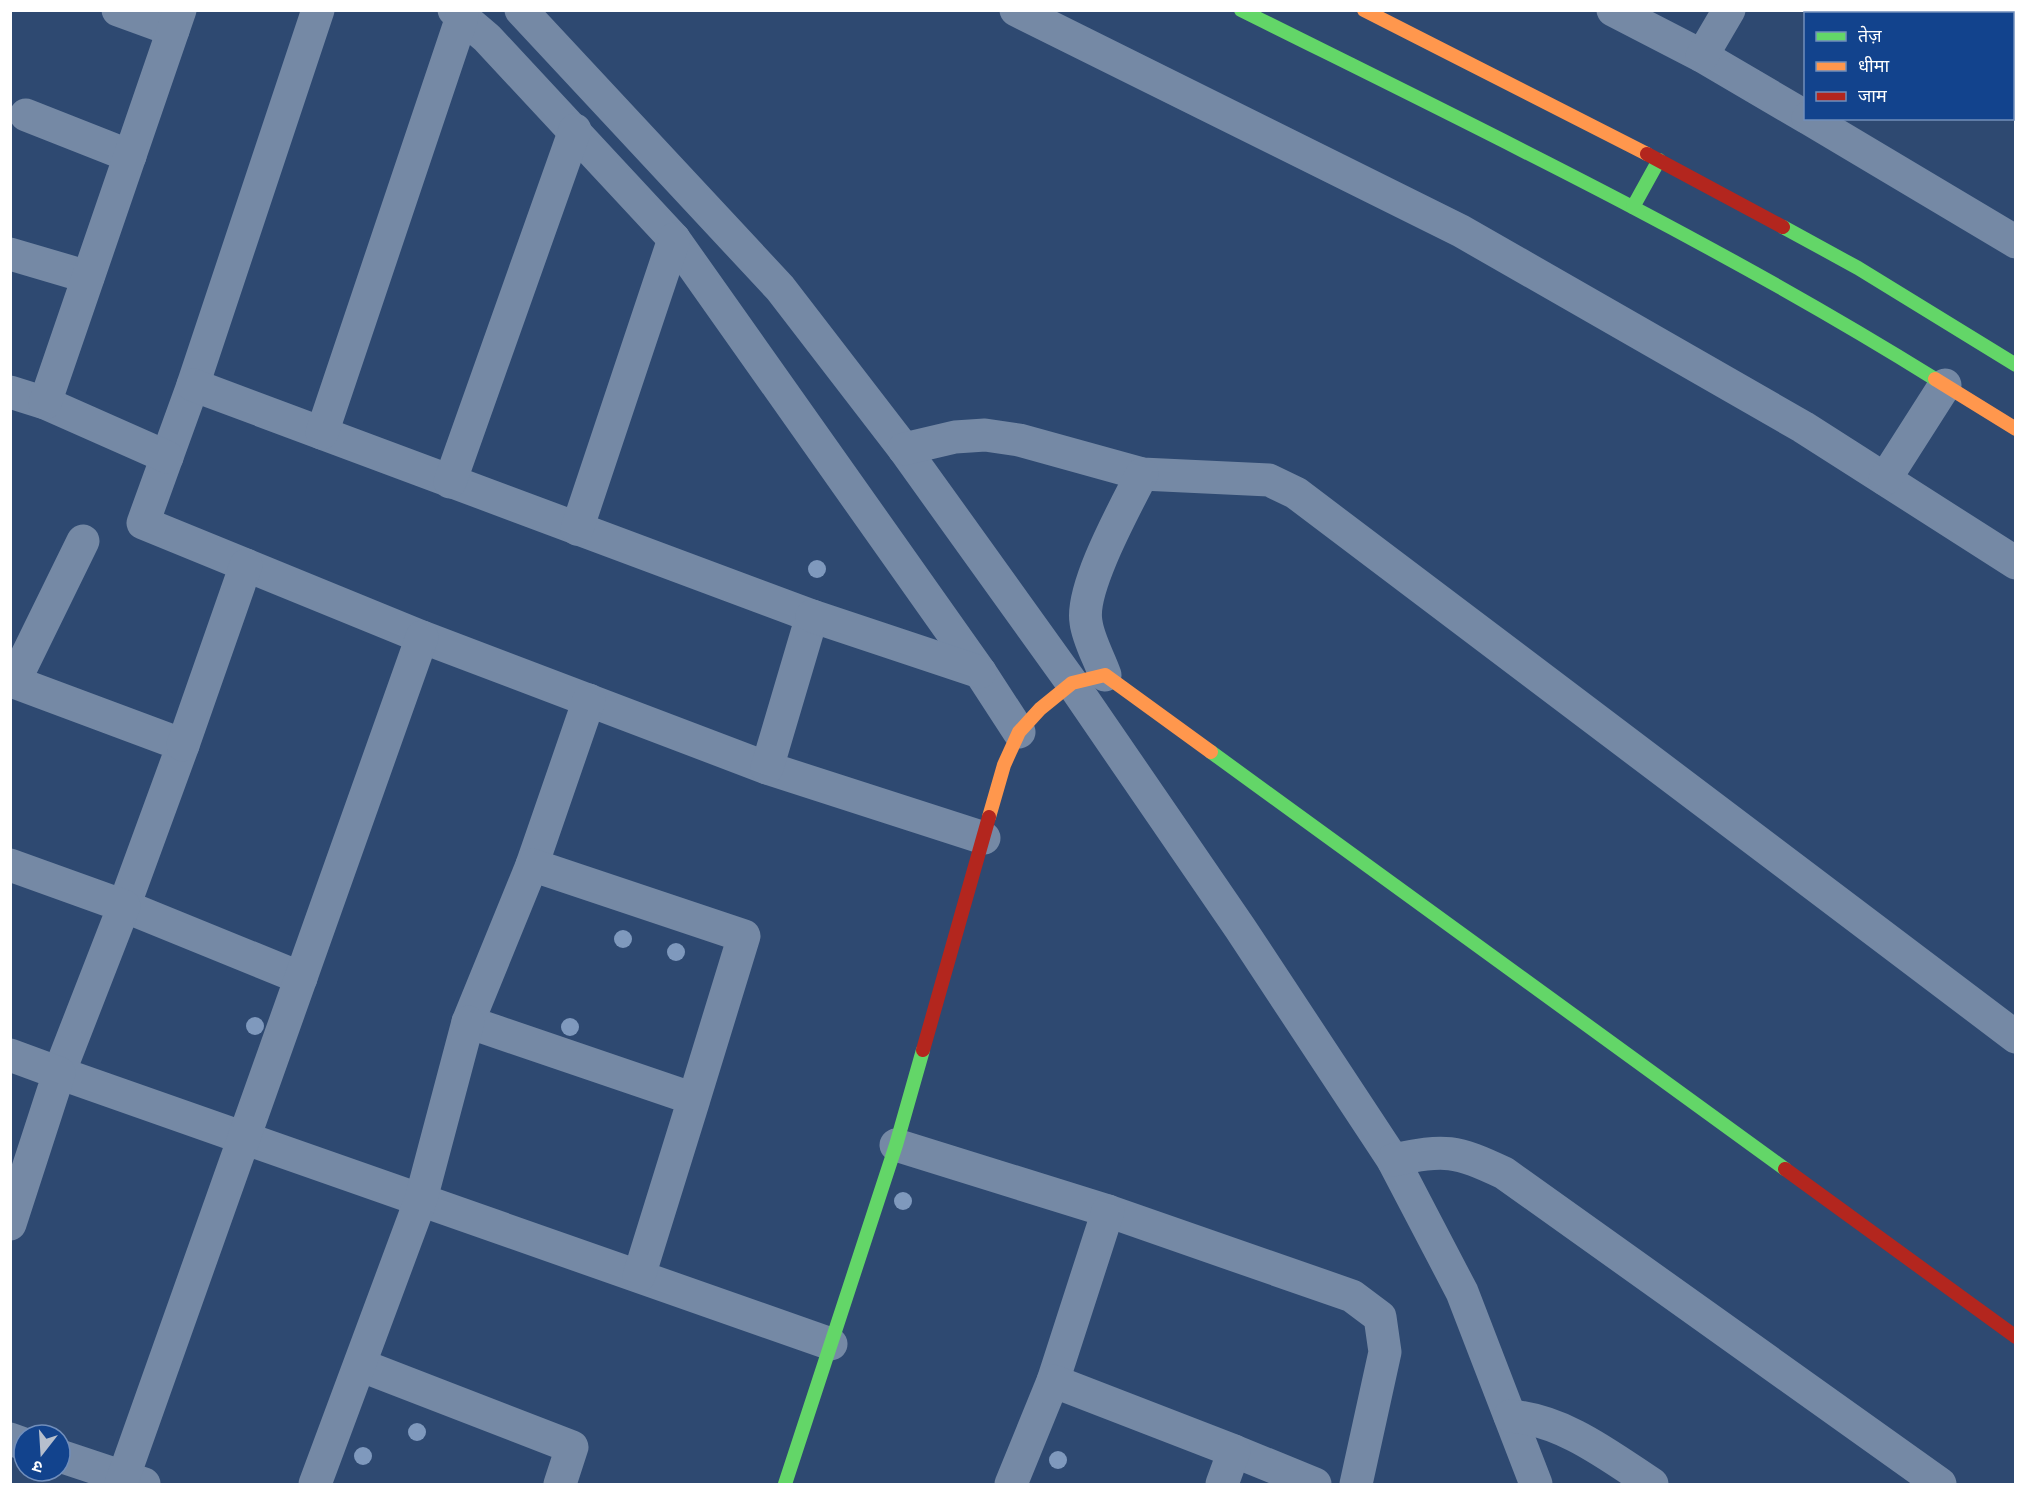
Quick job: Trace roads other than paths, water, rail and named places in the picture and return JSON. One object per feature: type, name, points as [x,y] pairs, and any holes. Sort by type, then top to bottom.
[{"type":"street","points":[[45,403],[176,20],[118,10]]},
{"type":"street","points":[[318,10],[193,385],[143,523],[422,637],[767,768],[984,838]]},
{"type":"street","points":[[521,10],[780,288],[904,449],[1072,683],[1240,928],[1393,1160],[1462,1292],[1536,1485]]},
{"type":"street","points":[[1016,10],[1461,231],[1803,426],[2016,563]]},
{"type":"street","points":[[1241,10],[1633,207],[1831,314],[2016,429]]},
{"type":"street","points":[[1364,10],[1659,160],[1858,268],[2016,365]]},
{"type":"street","points":[[1614,10],[1702,56],[1804,116]]},
{"type":"street","points":[[1702,56],[1729,10]]},
{"type":"street","points":[[322,433],[458,14],[487,38],[674,239],[980,672],[1019,732]]},
{"type":"street","points":[[26,115],[130,156]]},
{"type":"street","points":[[1810,120],[2016,242]]},
{"type":"street","points":[[450,482],[575,130]]},
{"type":"street","points":[[1633,207],[1659,160]]},
{"type":"street","points":[[577,529],[674,239]]},
{"type":"street","points":[[10,254],[88,277]]},
{"type":"street","points":[[193,385],[812,616],[980,672]]},
{"type":"street","points":[[1885,479],[1945,385]]},
{"type":"street","points":[[10,392],[45,403],[167,457]]},
{"type":"street","points":[[904,449],[955,437],[985,435],[1019,440],[1143,474],[1269,480],[1296,493],[2016,1036]]},
{"type":"street","points":[[1143,474],[1105,549],[1093,581],[1085,621],[1105,675],[2016,1337]]},
{"type":"street","points":[[83,541],[14,682],[183,745]]},
{"type":"street","points":[[10,1224],[59,1073],[124,906],[246,565]]},
{"type":"street","points":[[767,768],[812,616]]},
{"type":"street","points":[[72,1460],[130,1482],[245,1137],[422,637]]},
{"type":"street","points":[[785,1485],[896,1145],[1004,765],[1019,732],[1040,709],[1072,683],[1105,675]]},
{"type":"street","points":[[315,1485],[422,1199],[468,1022],[532,865],[589,700]]},
{"type":"street","points":[[532,865],[744,936],[639,1276]]},
{"type":"street","points":[[10,866],[124,906],[301,978]]},
{"type":"street","points":[[468,1022],[694,1099]]},
{"type":"street","points":[[10,1055],[831,1344]]},
{"type":"street","points":[[896,1145],[1108,1211],[1352,1296],[1380,1317],[1385,1352],[1356,1485]]},
{"type":"street","points":[[1393,1160],[1433,1152],[1465,1155],[1504,1173],[1940,1485]]},
{"type":"street","points":[[1011,1485],[1053,1381],[1108,1211]]},
{"type":"street","points":[[360,1365],[572,1447],[560,1485]]},
{"type":"street","points":[[1053,1381],[1315,1485]]},
{"type":"street","points":[[1510,1416],[1536,1418],[1599,1448],[1652,1485]]},
{"type":"street","points":[[1222,1485],[1234,1451]]}]
